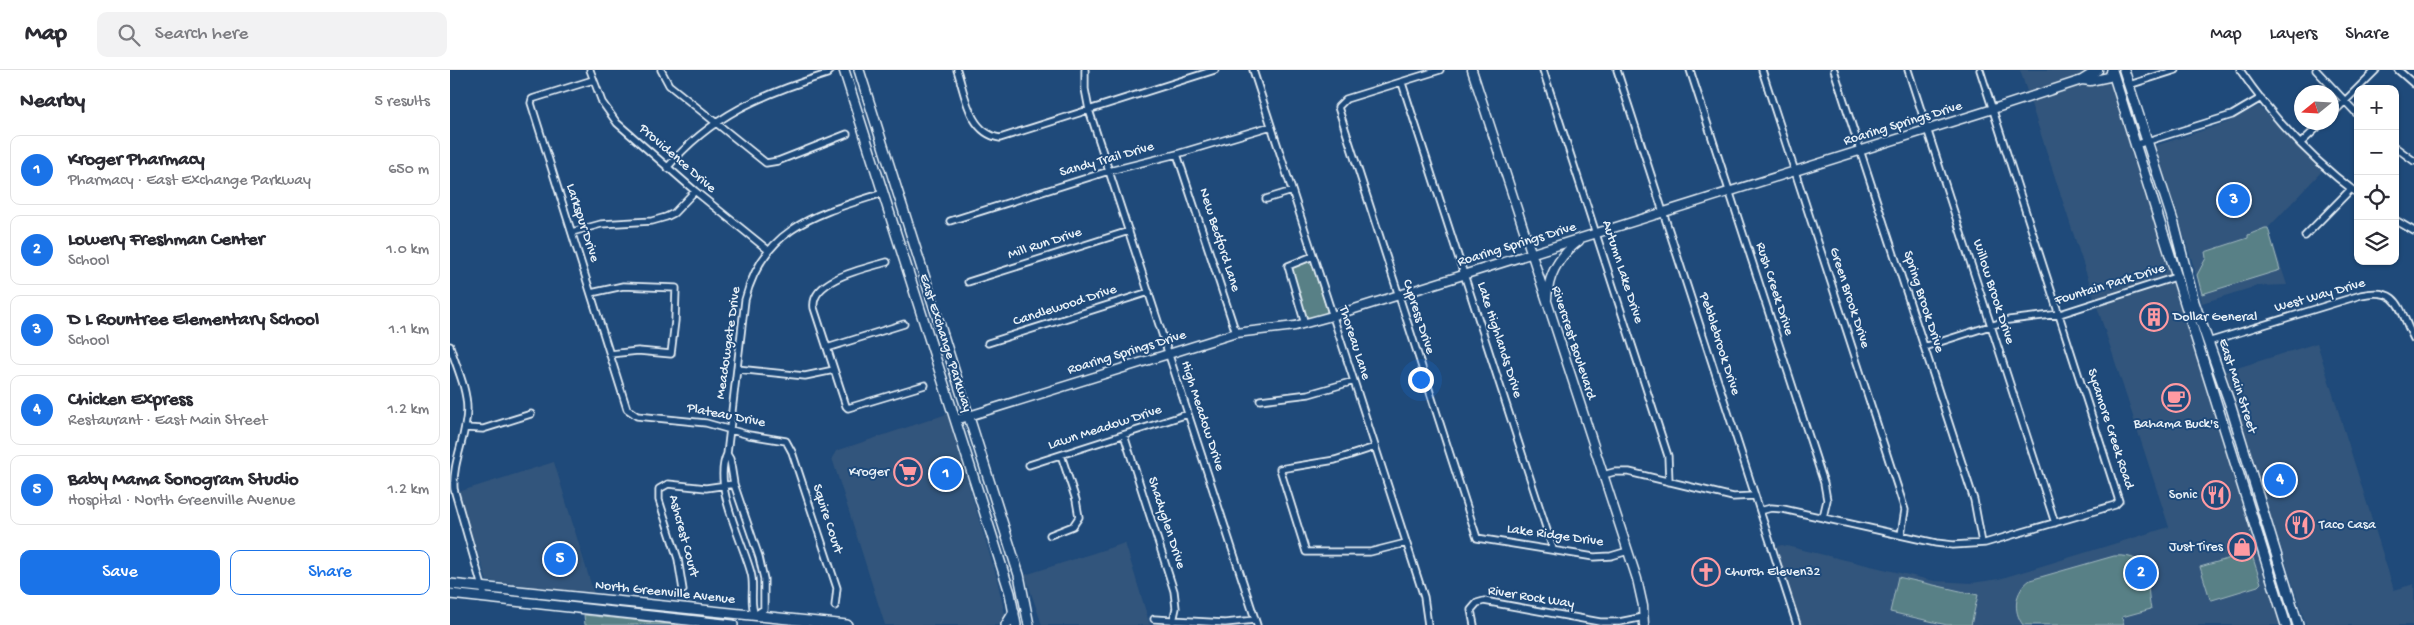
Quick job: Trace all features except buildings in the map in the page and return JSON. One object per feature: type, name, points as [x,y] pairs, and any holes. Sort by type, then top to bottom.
[{"type":"main road","name":"East Exchange Parkway","points":[[844,70],[993,539],[1016,625]]},
{"type":"main road","name":"East Exchange Parkway","points":[[859,70],[1023,588],[1029,625]]},
{"type":"main road","name":"East Main Street","points":[[2112,70],[2163,227],[2198,346],[2224,423],[2286,625]]},
{"type":"main road","name":"East Main Street","points":[[2124,70],[2174,224],[2193,296],[2298,625]]},
{"type":"main road","points":[[883,193],[897,189]]},
{"type":"main road","points":[[2163,227],[2174,224]]},
{"type":"main road","points":[[2198,346],[2208,342]]},
{"type":"main road","points":[[2224,423],[2234,420]]},
{"type":"main road","points":[[2250,508],[2261,505]]},
{"type":"main road","points":[[993,539],[1006,534]]},
{"type":"main road","name":"North Greenville Avenue","points":[[450,584],[755,620],[846,625]]},
{"type":"main road","points":[[2276,590],[2287,586]]},
{"type":"main road","name":"North Greenville Avenue","points":[[450,594],[733,625]]},
{"type":"main road","points":[[1006,625],[1014,612]]},
{"type":"street","name":"Providence Drive","points":[[590,70],[609,114],[695,192],[768,250]]},
{"type":"street","points":[[661,70],[669,85],[766,163],[778,161],[847,134]]},
{"type":"street","points":[[668,168],[690,143],[745,104],[778,90],[827,74],[831,70]]},
{"type":"street","points":[[957,70],[970,109],[978,126],[993,137],[1005,138],[1215,70]]},
{"type":"street","name":"High Meadow Drive","points":[[1085,70],[1085,89],[1089,110],[1256,622]]},
{"type":"street","name":"Thoreau Lane","points":[[1253,70],[1424,597],[1428,625]]},
{"type":"street","points":[[1402,83],[1440,70]]},
{"type":"street","name":"Rivercrest Boulevard","points":[[1472,70],[1639,585],[1644,621]]},
{"type":"street","name":"Autumn Lake Drive","points":[[1543,70],[1668,456],[1670,482]]},
{"type":"street","name":"Pebblebrook Drive","points":[[1617,70],[1797,625]]},
{"type":"street","name":"Rush Creek Drive","points":[[1690,70],[1824,483],[1827,500],[1823,517]]},
{"type":"street","name":"Green Brook Drive","points":[[1762,70],[1905,510],[1901,535]]},
{"type":"street","name":"Spring Brook Drive","points":[[1834,70],[1974,500],[1982,543]]},
{"type":"street","name":"Willow Brook Drive","points":[[1908,70],[2055,523]]},
{"type":"street","name":"Sycamore Creek Road","points":[[1760,511],[1776,508],[1953,545],[1982,543],[2055,523],[2115,505],[2120,499],[1980,70]]},
{"type":"street","name":"Roaring Springs Drive","points":[[956,420],[1236,333],[1305,324],[1332,316],[1993,109],[2082,80],[2098,70]]},
{"type":"street","name":"Roaring Springs Drive","points":[[2082,80],[2090,81],[2109,77],[2112,70]]},
{"type":"street","points":[[2129,85],[2176,70]]},
{"type":"street","points":[[2240,70],[2261,98],[2301,143],[2354,191]]},
{"type":"street","points":[[2316,70],[2354,111]]},
{"type":"street","points":[[2339,107],[2376,70]]},
{"type":"street","points":[[2398,70],[2414,84]]},
{"type":"street","name":"Larkspur Drive","points":[[593,80],[532,99],[531,103],[627,410],[631,414]]},
{"type":"street","name":"Cypress Drive","points":[[1402,83],[1338,104],[1339,117],[1477,538]]},
{"type":"street","name":"Lake Highlands Drive","points":[[1402,83],[1554,549]]},
{"type":"street","points":[[2136,146],[2232,115],[2261,98]]},
{"type":"street","name":"Sandy Trail Drive","points":[[950,221],[1109,171],[1177,154],[1271,126]]},
{"type":"street","points":[[2301,143],[2315,130]]},
{"type":"street","points":[[2399,150],[2414,161]]},
{"type":"street","name":"New Bedford Lane","points":[[1177,154],[1236,333]]},
{"type":"street","points":[[2305,236],[2351,189]]},
{"type":"street","points":[[1266,199],[1292,191]]},
{"type":"street","points":[[572,232],[601,224],[666,217],[674,213],[695,192]]},
{"type":"street","name":"Meadowgate Drive","points":[[755,620],[752,608],[752,576],[724,486],[725,459],[748,286],[768,250],[784,234],[804,221],[883,193]]},
{"type":"street","points":[[2399,222],[2414,231]]},
{"type":"street","name":"Mill Run Drive","points":[[968,282],[1129,230]]},
{"type":"street","points":[[1547,303],[1549,283],[1557,264],[1568,250],[1585,237]]},
{"type":"street","points":[[1305,324],[1288,266],[1313,256]]},
{"type":"street","points":[[887,262],[838,276],[820,291],[814,304],[827,348],[846,406],[851,409],[925,386]]},
{"type":"street","name":"Fountain Park Drive","points":[[1924,347],[2020,318],[2060,314],[2188,274]]},
{"type":"street","points":[[591,293],[622,286],[676,288],[671,354],[638,351],[610,354]]},
{"type":"street","name":"Candlewood Drive","points":[[988,344],[1149,292]]},
{"type":"street","name":"West Way Drive","points":[[2208,342],[2362,295],[2378,292],[2391,296],[2396,302],[2414,339]]},
{"type":"street","points":[[827,348],[904,324]]},
{"type":"street","points":[[450,346],[465,395],[467,410],[465,428],[454,473],[454,489],[484,597]]},
{"type":"street","points":[[737,369],[805,376],[834,370]]},
{"type":"street","points":[[1260,400],[1309,394],[1354,381]]},
{"type":"street","points":[[465,428],[483,429],[531,414]]},
{"type":"street","name":"Plateau Drive","points":[[631,414],[706,423],[786,441]]},
{"type":"street","name":"Lawn Meadow Drive","points":[[1029,465],[1188,414]]},
{"type":"street","name":"Shadyglen Drive","points":[[1124,435],[1174,591],[1176,608],[1173,621]]},
{"type":"street","name":"Squire Court","points":[[786,441],[792,452],[836,588],[835,606]]},
{"type":"street","points":[[1375,447],[1336,460],[1280,469],[1306,552],[1370,552],[1406,543]]},
{"type":"street","name":"Meadowgate Drive","points":[[727,454],[730,459],[734,484],[759,557],[764,579],[764,609],[755,620]]},
{"type":"street","points":[[1050,536],[1073,526],[1079,517],[1076,500],[1061,455]]},
{"type":"street","points":[[1603,476],[1621,472],[1733,497],[1755,496]]},
{"type":"street","name":"Ashcrest Court","points":[[683,590],[678,559],[659,500],[659,489],[668,484],[706,488],[724,486]]},
{"type":"street","points":[[724,486],[734,484]]},
{"type":"street","name":"Lake Ridge Drive","points":[[1477,538],[1594,557],[1628,551]]},
{"type":"street","name":"River Rock Way","points":[[1474,625],[1470,615],[1473,605],[1486,601],[1606,624],[1644,621]]},
{"type":"street","points":[[1154,619],[1226,623],[1256,622]]},
{"type":"shaded area","points":[[2020,70],[2106,70],[2256,547],[2259,548],[2260,560],[2271,597],[2273,597],[2283,625],[1801,625],[1776,548],[1778,546],[1782,545],[1934,581],[1972,583],[1999,579],[2169,527]]},
{"type":"shaded area","points":[[2259,106],[2322,171],[2268,228],[2287,285],[2257,286],[2202,303],[2194,267],[2155,146],[2226,123]]},
{"type":"shaded area","points":[[2317,343],[2394,590],[2414,584],[2414,625],[2306,625],[2224,372]]},
{"type":"shaded area","points":[[947,414],[996,575],[1005,614],[1002,625],[885,625],[832,458],[836,451]]},
{"type":"shaded area","points":[[554,462],[594,594],[487,581],[458,492]]},
{"type":"shaded area","points":[[1125,543],[1150,625],[1042,625],[1025,575]]},
{"type":"green space","points":[[2268,228],[2280,270],[2202,294],[2197,275],[2206,258],[2205,252],[2248,238],[2248,235]]},
{"type":"green space","points":[[1307,261],[1312,264],[1327,310],[1326,314],[1311,319],[1306,316],[1292,270],[1294,266]]},
{"type":"green space","points":[[2251,552],[2261,583],[2258,586],[2210,599],[2200,567]]},
{"type":"green space","points":[[2114,556],[2127,556],[2142,565],[2146,572],[2151,609],[2122,617],[2124,625],[2023,625],[2016,607],[2018,595],[2030,580]]},
{"type":"green space","points":[[1898,577],[1978,595],[1971,625],[1947,625],[1890,612]]},
{"type":"green space","points":[[584,615],[679,625],[585,625]]},
{"type":"place","name":"D L Rountree Elementary School","points":[[2234,200]]},
{"type":"place","name":"Dollar General","points":[[2154,317]]},
{"type":"place","name":"Bahama Buck's","points":[[2176,398]]},
{"type":"place","name":"Kroger","points":[[908,472]]},
{"type":"place","name":"Kroger Pharmacy","points":[[946,474]]},
{"type":"place","name":"Chicken Express","points":[[2280,480]]},
{"type":"place","name":"Sonic","points":[[2216,495]]},
{"type":"place","name":"Taco Casa","points":[[2300,525]]},
{"type":"place","name":"Just Tires","points":[[2242,547]]},
{"type":"place","name":"Baby Mama Sonogram Studio","points":[[560,559]]},
{"type":"place","name":"Church Eleven32","points":[[1706,572]]},
{"type":"place","name":"Lowery Freshman Center","points":[[2141,573]]}]
